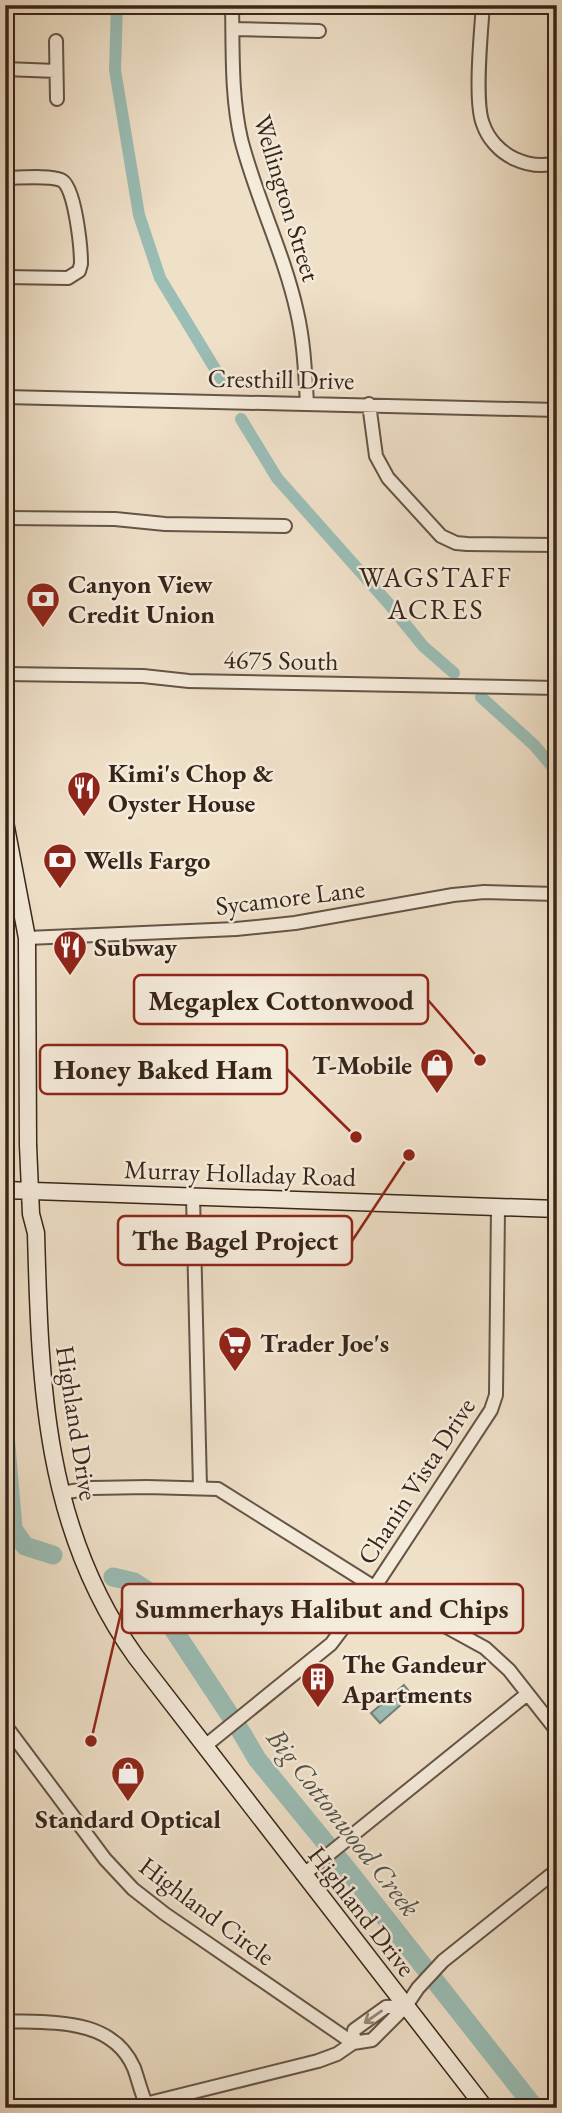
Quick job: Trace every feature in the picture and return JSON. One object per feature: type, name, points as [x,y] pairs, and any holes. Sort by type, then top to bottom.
[{"type":"main road","name":"Highland Drive","points":[[5,822],[27,938],[28,1145],[31,1214],[36,1233],[43,1395],[61,1493],[81,1559],[101,1603],[130,1648],[485,2108]]},
{"type":"main road","name":"Murray Holladay Road","points":[[5,1190],[557,1209]]},
{"type":"street","name":"Wellington Street","points":[[232,5],[234,92],[241,136],[298,313],[307,402]]},
{"type":"street","points":[[482,5],[480,107],[483,124],[493,142],[511,157],[531,165],[555,164]]},
{"type":"street","points":[[233,29],[319,31]]},
{"type":"street","points":[[56,41],[57,99]]},
{"type":"street","points":[[5,69],[56,71]]},
{"type":"street","points":[[5,178],[59,179],[67,184],[72,196],[81,257],[79,271],[68,278],[5,277]]},
{"type":"street","name":"Cresthill Drive","points":[[5,397],[307,402],[557,410]]},
{"type":"street","points":[[369,404],[372,436],[381,467],[441,536],[456,543],[467,544],[557,545]]},
{"type":"street","points":[[5,518],[115,519],[165,524],[285,526]]},
{"type":"street","name":"4675 South","points":[[5,674],[143,677],[189,681],[557,688]]},
{"type":"street","name":"Sycamore Lane","points":[[27,938],[236,929],[295,923],[453,895],[484,892],[557,894]]},
{"type":"street","points":[[192,1196],[200,1487]]},
{"type":"street","name":"Chanin Vista Drive","points":[[205,1746],[331,1644],[374,1587],[491,1410],[496,1395],[498,1207]]},
{"type":"street","points":[[61,1493],[92,1489],[218,1489],[374,1587],[485,1648],[509,1670],[557,1731]]},
{"type":"street","points":[[303,1875],[526,1695]]},
{"type":"street","name":"Highland Circle","points":[[5,1725],[105,1859],[132,1889],[353,2043]]},
{"type":"street","points":[[130,2108],[318,2061],[337,2054],[353,2043],[372,2040],[406,2006],[418,1988],[443,1961],[557,1870]]},
{"type":"street","points":[[5,2021],[70,2024],[101,2033],[115,2042],[133,2066],[146,2104]]},
{"type":"water","points":[[404,1685],[412,1695],[380,1723],[371,1713]]},
{"type":"waterway","points":[[117,5],[115,70],[139,215],[160,278],[223,382]]},
{"type":"waterway","points":[[241,419],[277,478],[423,646],[454,673]]},
{"type":"waterway","points":[[481,697],[534,745],[557,772]]},
{"type":"waterway","name":"Big Cottonwood Creek","points":[[5,1434],[13,1529],[25,1546],[53,1555]]},
{"type":"waterway","name":"Big Cottonwood Creek","points":[[113,1577],[134,1582],[148,1591],[257,1759],[535,2108]]},
{"type":"place","name":"Canyon View Credit Union","points":[[43,629]]},
{"type":"place","name":"Kimi's Chop & Oyster House","points":[[84,818]]},
{"type":"place","name":"Wells Fargo","points":[[60,890]]},
{"type":"place","name":"Subway","points":[[70,977]]},
{"type":"place","name":"Megaplex Cottonwood","points":[[480,1060]]},
{"type":"place","name":"T-Mobile","points":[[437,1095]]},
{"type":"place","name":"Honey Baked Ham","points":[[356,1137]]},
{"type":"place","name":"The Bagel Project","points":[[409,1155]]},
{"type":"place","name":"Trader Joe's","points":[[235,1373]]},
{"type":"place","name":"The Gandeur Apartments","points":[[318,1709]]},
{"type":"place","name":"Summerhays Halibut and Chips","points":[[91,1741]]},
{"type":"place","name":"Standard Optical","points":[[128,1803]]},
{"type":"district","name":"WAGSTAFF ACRES","points":[[436,593]]}]
